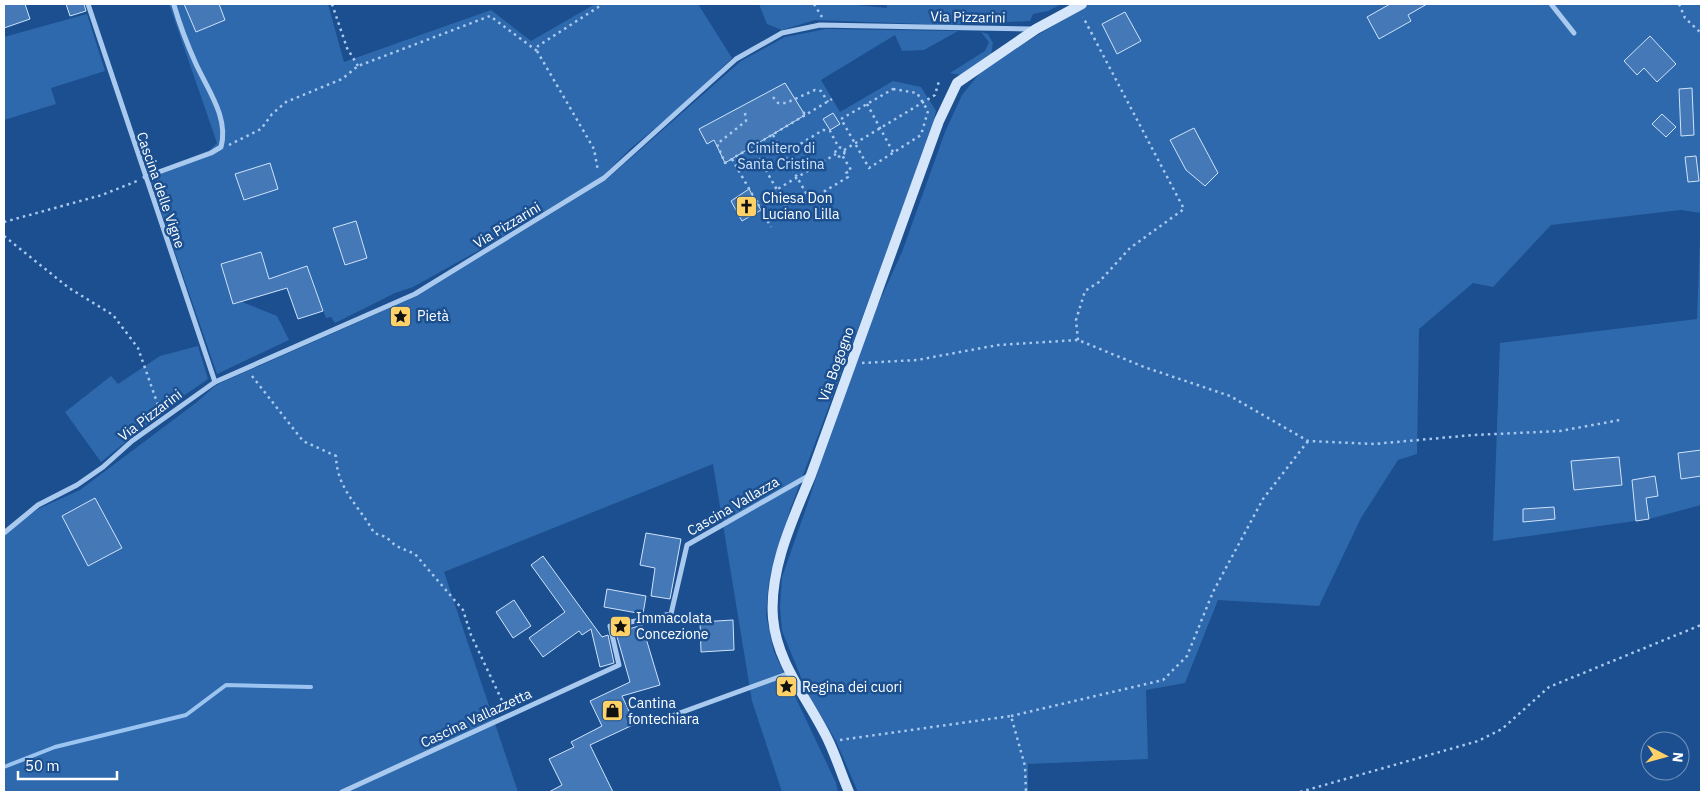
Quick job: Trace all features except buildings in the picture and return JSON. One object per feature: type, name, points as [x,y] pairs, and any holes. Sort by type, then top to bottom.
[{"type":"main road","name":"Via Bogogno","points":[[849,792],[829,742],[790,673],[777,639],[773,617],[775,578],[793,517],[811,475],[939,121],[958,83],[1036,29],[1080,5]]},
{"type":"street","name":"Cascina delle Vigne","points":[[88,4],[215,382]]},
{"type":"street","points":[[1551,4],[1574,33]]},
{"type":"street","points":[[145,177],[218,149],[223,138],[218,110],[181,30],[174,5]]},
{"type":"street","name":"Via Pizzarini","points":[[4,533],[38,505],[77,485],[103,468],[132,441],[215,382],[415,294],[599,181],[736,59],[782,33],[820,25],[1036,29]]},
{"type":"street","name":"Cascina Vallazza","points":[[620,664],[610,626],[670,614],[687,545],[811,475]]},
{"type":"street","name":"Cascina Vallazzetta","points":[[342,792],[620,664]]},
{"type":"street","points":[[666,718],[790,673]]},
{"type":"path","points":[[332,4],[347,48],[358,66]]},
{"type":"path","points":[[537,51],[538,46],[603,4]]},
{"type":"path","points":[[1679,4],[1685,18],[1701,33]]},
{"type":"path","points":[[1078,340],[1076,320],[1085,291],[1099,282],[1130,248],[1184,209],[1080,5]]},
{"type":"path","points":[[218,149],[243,140],[261,129],[272,114],[286,102],[342,79],[358,66],[490,16],[537,51],[594,148],[599,181]]},
{"type":"path","points":[[842,156],[844,150],[935,95],[939,81]]},
{"type":"path","points":[[893,89],[917,93],[928,111],[921,135],[869,168],[841,119],[868,104],[893,89]]},
{"type":"path","points":[[773,97],[778,103],[786,103],[815,90],[820,92],[828,102]]},
{"type":"path","points":[[745,113],[746,121],[718,144],[724,163],[832,99]]},
{"type":"path","points":[[868,104],[893,152]]},
{"type":"path","points":[[803,112],[806,115]]},
{"type":"path","points":[[784,154],[823,130],[830,131],[839,148],[844,150]]},
{"type":"path","points":[[773,135],[810,200],[848,177],[846,173],[851,170],[842,156],[836,154]]},
{"type":"path","points":[[753,147],[791,215]]},
{"type":"path","points":[[756,202],[836,154],[839,148]]},
{"type":"path","points":[[732,159],[771,227]]},
{"type":"path","points":[[4,222],[102,195],[145,177]]},
{"type":"path","points":[[4,236],[69,288],[117,319],[138,348],[163,419]]},
{"type":"path","points":[[851,364],[917,360],[998,345],[1078,340],[1144,367],[1230,396],[1308,441],[1374,444],[1474,435],[1560,431],[1620,420]]},
{"type":"path","points":[[247,367],[266,395],[303,441],[336,456],[336,473],[348,496],[364,516],[374,533],[386,537],[396,546],[414,554],[463,610],[478,650],[509,716]]},
{"type":"path","points":[[829,742],[1011,716],[1162,680],[1187,656],[1213,592],[1263,499],[1308,441]]},
{"type":"path","points":[[1300,792],[1478,742],[1502,729],[1549,687],[1701,625]]},
{"type":"path","points":[[1011,716],[1025,766],[1026,792]]},
{"type":"green space","points":[[169,4],[184,4],[196,31],[225,20],[219,4],[328,4],[344,62],[491,10],[531,41],[595,4],[698,4],[732,58],[684,104],[630,149],[603,176],[492,243],[413,287],[395,293],[335,323],[331,317],[326,318],[307,266],[269,280],[273,292],[242,302],[277,316],[289,340],[217,374],[148,174],[210,150],[217,143]]},
{"type":"green space","points":[[759,4],[847,4],[887,8],[886,4],[1062,4],[1048,11],[1033,14],[1030,21],[950,25],[815,20],[782,30],[767,24]]},
{"type":"green space","points":[[1088,4],[1678,4],[1679,6],[1679,4],[1701,4],[1701,213],[1681,210],[1551,225],[1493,287],[1473,283],[1419,329],[1417,454],[1398,460],[1361,518],[1319,606],[1218,600],[1185,683],[1146,690],[1148,759],[1028,764],[1028,792],[858,792],[836,741],[807,692],[782,631],[780,607],[782,577],[810,497],[851,364],[902,252],[945,132],[962,95],[983,69]]},
{"type":"green space","points":[[87,14],[105,71],[51,88],[56,104],[4,120],[4,37]]},
{"type":"green space","name":"Cimitero di Santa Cristina","points":[[826,29],[958,31],[924,50],[902,51],[895,35],[821,80],[840,112],[893,81],[921,87],[936,111],[929,139],[790,510],[769,580],[766,615],[774,652],[836,783],[838,792],[782,792],[752,701],[713,464],[444,572],[518,792],[4,792],[4,535],[6,533],[38,509],[80,490],[197,402],[216,385],[415,297],[606,180],[741,61],[785,37]]},
{"type":"green space","points":[[981,32],[988,34],[993,43],[991,55],[961,75],[950,73],[985,51],[989,42]]},
{"type":"green space","points":[[1701,213],[1701,505],[1649,519],[1493,541],[1500,343],[1697,319]]},
{"type":"green space","points":[[198,346],[208,379],[172,404],[101,462],[65,412],[111,376],[118,384],[160,356]]},
{"type":"waterway","points":[[4,767],[55,747],[186,715],[226,685],[311,687]]},
{"type":"place","name":"Chiesa Don Luciano Lilla","points":[[746,206]]},
{"type":"place","name":"Pietà","points":[[401,316]]},
{"type":"place","name":"Immacolata Concezione","points":[[620,626]]},
{"type":"place","name":"Regina dei cuori","points":[[786,687]]},
{"type":"place","name":"Cantina fontechiara","points":[[612,711]]}]
